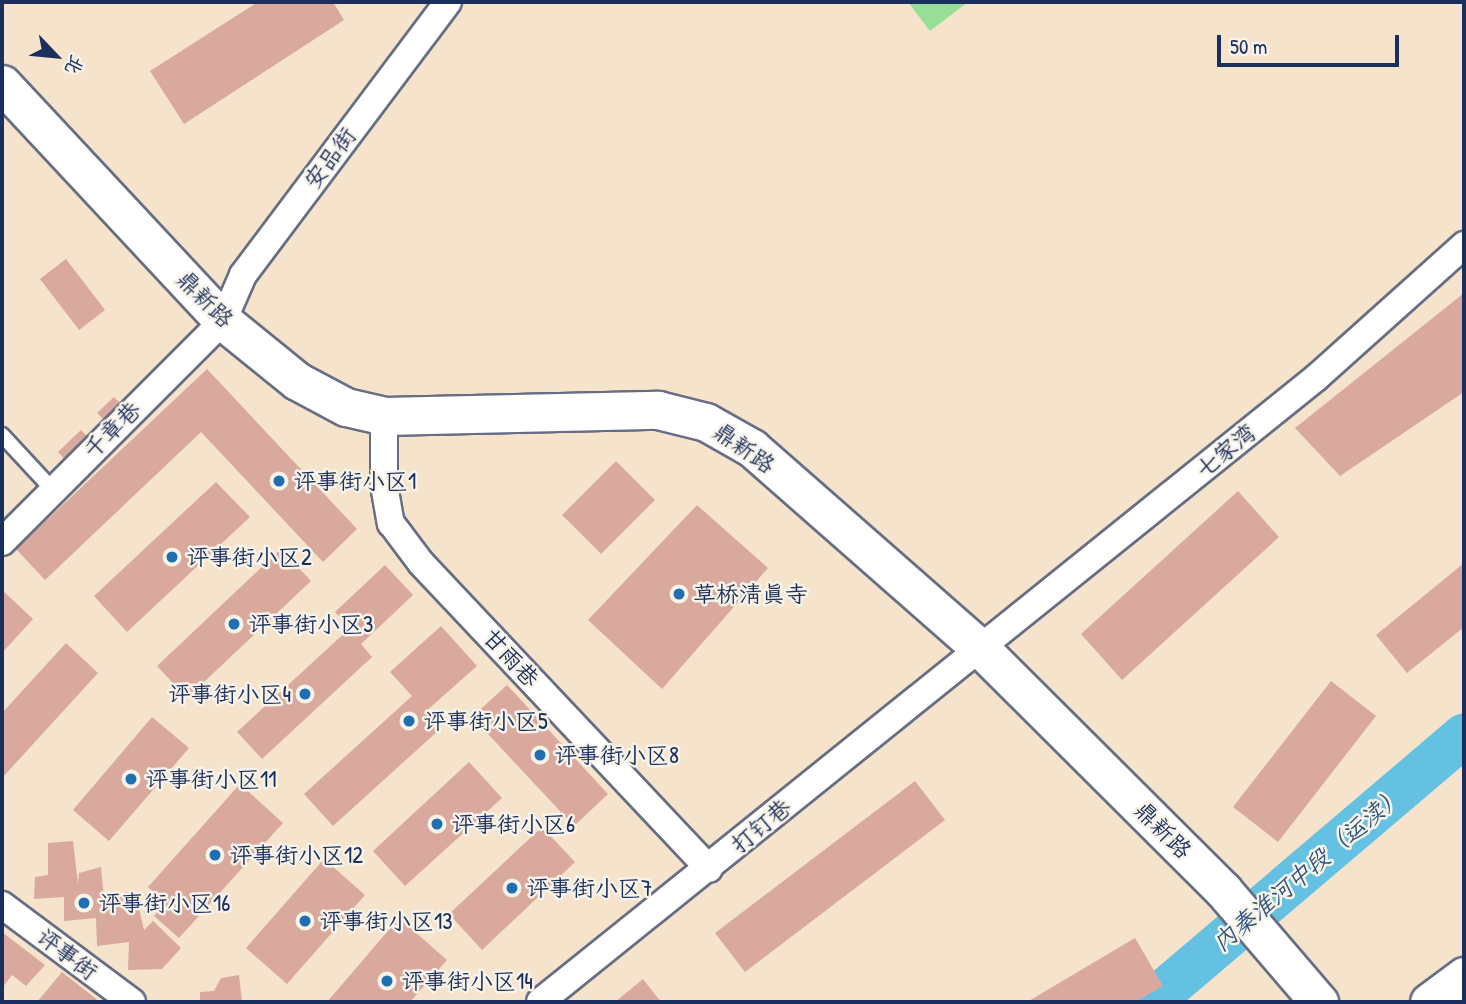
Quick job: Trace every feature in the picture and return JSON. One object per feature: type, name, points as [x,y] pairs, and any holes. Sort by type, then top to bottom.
[{"type":"street","name":"安品街","points":[[223,321],[243,275],[448,2]]},
{"type":"street","name":"鼎新路","points":[[2,84],[223,321],[297,381],[346,407],[384,416],[658,410],[706,422],[751,448],[981,649],[1223,890],[1313,995]]},
{"type":"street","name":"七家湾","points":[[981,649],[1317,377],[1464,245]]},
{"type":"street","name":"千章巷","points":[[2,542],[52,489],[223,321]]},
{"type":"street","name":"甘雨巷","points":[[384,416],[384,485],[391,523],[421,563],[709,869]]},
{"type":"street","name":"打钉巷","points":[[540,1002],[981,649]]},
{"type":"street","name":"评事街","points":[[2,905],[132,1002]]},
{"type":"street","points":[[1429,1002],[1464,976]]},
{"type":"lane","points":[[2,435],[52,489]]},
{"type":"green space","points":[[908,2],[968,2],[930,31]]},
{"type":"building","points":[[258,2],[333,2],[344,20],[184,124],[150,71]]},
{"type":"building","points":[[66,259],[105,310],[79,330],[40,279]]},
{"type":"building","points":[[1464,293],[1464,392],[1340,476],[1295,428]]},
{"type":"building","name":"评事街小区1","points":[[207,369],[357,529],[323,562],[201,432],[45,580],[16,549]]},
{"type":"building","points":[[114,397],[126,409],[109,425],[97,413]]},
{"type":"building","points":[[81,430],[93,442],[70,465],[58,452]]},
{"type":"building","points":[[616,461],[655,500],[601,554],[562,515]]},
{"type":"building","name":"评事街小区2","points":[[216,482],[250,517],[127,632],[94,596]]},
{"type":"building","points":[[1238,491],[1279,537],[1122,680],[1081,634]]},
{"type":"building","name":"草桥清真寺","points":[[697,505],[768,568],[662,689],[588,620]]},
{"type":"building","name":"评事街小区3","points":[[281,549],[311,581],[187,698],[157,666]]},
{"type":"building","points":[[1464,563],[1464,627],[1407,673],[1376,635]]},
{"type":"building","name":"评事街小区4","points":[[385,565],[413,595],[361,644],[372,657],[262,759],[237,732],[350,628],[335,612]]},
{"type":"building","points":[[2,590],[33,619],[2,653]]},
{"type":"building","name":"评事街小区5","points":[[441,626],[477,666],[425,712],[440,729],[333,826],[304,794],[412,696],[390,672]]},
{"type":"building","points":[[66,643],[98,673],[2,778],[2,713]]},
{"type":"building","points":[[1331,681],[1376,716],[1278,842],[1233,807]]},
{"type":"building","name":"评事街小区8","points":[[507,685],[608,794],[574,826],[472,717]]},
{"type":"building","name":"评事街小区11","points":[[152,717],[189,748],[109,841],[73,810]]},
{"type":"building","name":"评事街小区6","points":[[469,762],[502,798],[405,886],[373,851]]},
{"type":"building","points":[[915,781],[945,820],[745,972],[715,933]]},
{"type":"building","name":"评事街小区12","points":[[240,784],[283,823],[179,938],[154,916],[166,903],[148,887]]},
{"type":"building","name":"评事街小区7","points":[[542,827],[575,862],[482,950],[449,914]]},
{"type":"building","name":"评事街小区16","points":[[73,841],[78,884],[79,873],[101,867],[105,908],[112,907],[111,895],[135,891],[144,930],[153,921],[181,948],[162,969],[128,970],[129,942],[97,946],[96,918],[64,921],[64,897],[34,899],[35,877],[48,875],[48,843]]},
{"type":"building","name":"评事街小区13","points":[[324,859],[365,895],[287,984],[246,948]]},
{"type":"building","name":"评事街小区14","points":[[399,918],[447,960],[410,1002],[327,1002]]},
{"type":"building","points":[[2,932],[45,965],[26,986],[12,975],[2,988]]},
{"type":"building","points":[[1135,938],[1163,986],[1135,1002],[1027,1002]]},
{"type":"building","points":[[62,972],[100,1002],[37,1002]]},
{"type":"building","name":"评事街小区16","points":[[239,975],[242,1002],[200,1002],[200,992],[214,991],[221,978]]},
{"type":"building","points":[[643,979],[661,1002],[615,1002]]},
{"type":"waterway","name":"内秦淮河中段（运渎）","points":[[1151,1002],[1464,736]]},
{"type":"place","name":"评事街小区1","points":[[279,481]]},
{"type":"place","name":"评事街小区2","points":[[172,557]]},
{"type":"place","name":"草桥清真寺","points":[[679,594]]},
{"type":"place","name":"评事街小区3","points":[[234,624]]},
{"type":"place","name":"评事街小区4","points":[[305,694]]},
{"type":"place","name":"评事街小区5","points":[[409,721]]},
{"type":"place","name":"评事街小区8","points":[[540,755]]},
{"type":"place","name":"评事街小区11","points":[[131,779]]},
{"type":"place","name":"评事街小区6","points":[[437,824]]},
{"type":"place","name":"评事街小区12","points":[[215,855]]},
{"type":"place","name":"评事街小区7","points":[[512,888]]},
{"type":"place","name":"评事街小区16","points":[[84,903]]},
{"type":"place","name":"评事街小区13","points":[[305,921]]},
{"type":"place","name":"评事街小区14","points":[[387,981]]}]
